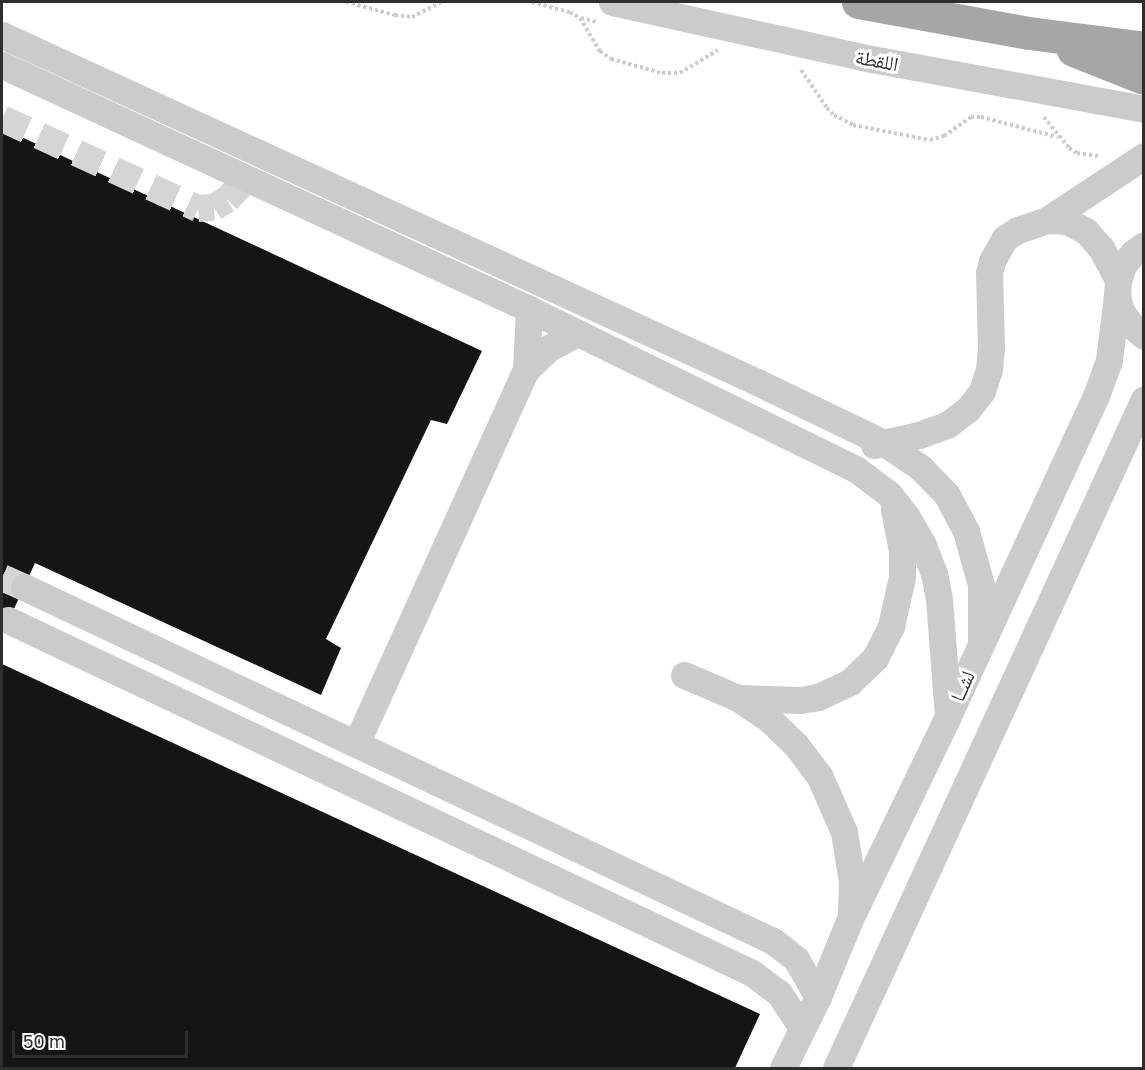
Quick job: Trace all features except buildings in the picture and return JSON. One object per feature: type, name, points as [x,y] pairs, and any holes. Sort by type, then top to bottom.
[{"type":"main road","points":[[858,2],[1029,33],[1143,48]]},
{"type":"main road","points":[[1029,33],[1143,78]]},
{"type":"street","name":"اللقطة","points":[[612,2],[872,59],[1143,109]]},
{"type":"street","points":[[2,35],[757,382],[886,444],[921,468],[947,495],[966,531],[981,585],[981,641]]},
{"type":"street","points":[[2,65],[529,309],[826,452],[858,470],[889,494],[907,517],[923,545],[934,573],[939,599],[948,716]]},
{"type":"street","points":[[826,452],[886,444],[947,425],[968,409],[982,391],[989,370],[991,348],[989,273],[992,261],[1005,238],[1047,220],[1143,156]]},
{"type":"street","points":[[1047,220],[1067,221],[1086,231],[1101,248],[1118,288],[1121,311],[1130,324],[1143,336]]},
{"type":"street","points":[[1118,288],[1123,265],[1143,245]]},
{"type":"street","name":"لشــا","points":[[783,1068],[818,997],[850,919],[948,716],[1096,396],[1109,360],[1118,288]]},
{"type":"street","points":[[356,744],[526,370],[529,309]]},
{"type":"street","points":[[526,370],[549,348],[577,333]]},
{"type":"street","points":[[836,1068],[1143,399]]},
{"type":"street","points":[[738,698],[800,700],[818,697],[850,682],[875,658],[891,626],[902,577],[900,531],[889,494]]},
{"type":"street","points":[[24,587],[773,941],[796,959],[818,997]]},
{"type":"street","points":[[8,620],[752,973],[779,993],[802,1028]]},
{"type":"street","points":[[684,675],[738,698],[769,719],[796,745],[827,792],[844,832],[852,882],[850,919]]},
{"type":"path","points":[[346,2],[395,15],[412,17],[441,2]]},
{"type":"path","points":[[532,2],[570,12],[580,18],[600,51],[611,59],[662,73],[680,73],[721,49]]},
{"type":"path","points":[[796,62],[827,108],[834,115],[854,125],[930,140],[944,136],[971,117],[981,117],[1058,138]]},
{"type":"tunnel","points":[[2,118],[198,208],[214,207],[227,199],[247,178]]},
{"type":"tunnel","points":[[2,577],[24,587]]}]
